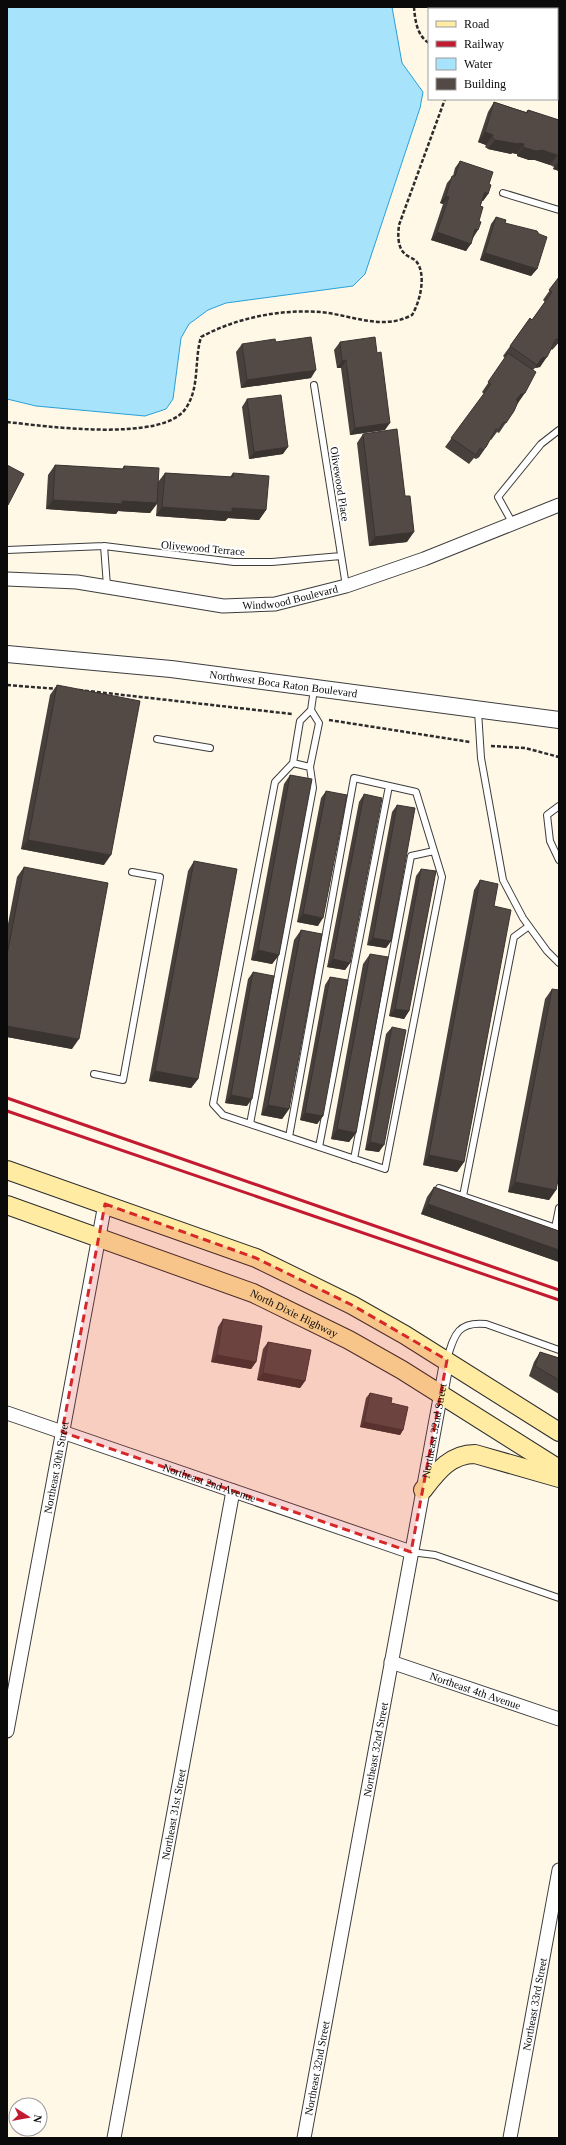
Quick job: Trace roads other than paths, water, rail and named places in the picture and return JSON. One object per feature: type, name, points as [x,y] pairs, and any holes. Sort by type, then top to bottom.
[{"type":"main road","points":[[7,1170],[256,1258],[352,1305],[447,1360],[559,1432]]},
{"type":"main road","name":"North Dixie Highway","points":[[7,1205],[253,1293],[349,1340],[441,1393],[541,1459],[559,1469]]},
{"type":"main road","points":[[423,1490],[439,1469],[453,1458],[464,1454],[475,1454],[559,1478]]},
{"type":"street","name":"Windwood Boulevard","points":[[7,579],[69,581],[222,606],[275,604],[346,586],[513,524],[559,505]]},
{"type":"street","name":"Northwest Boca Raton Boulevard","points":[[7,654],[171,669],[559,720]]},
{"type":"street","name":"Northeast 30th Street","points":[[7,1731],[105,1204]]},
{"type":"street","name":"Northeast 32nd Street","points":[[304,2138],[447,1360]]},
{"type":"street","name":"Northeast 2nd Avenue","points":[[7,1413],[412,1552]]},
{"type":"street","name":"Northeast 31st Street","points":[[114,2138],[233,1491]]},
{"type":"street","name":"Northeast 4th Avenue","points":[[391,1662],[559,1719]]},
{"type":"street","name":"Northeast 33rd Street","points":[[510,2138],[559,1870]]},
{"type":"lane","points":[[503,193],[559,210]]},
{"type":"lane","name":"Olivewood Place","points":[[314,385],[346,586]]},
{"type":"lane","points":[[513,524],[498,497],[541,444],[559,430]]},
{"type":"lane","points":[[104,546],[106,586]]},
{"type":"lane","name":"Olivewood Terrace","points":[[7,550],[104,546],[234,562],[272,562],[341,556]]},
{"type":"lane","points":[[289,1137],[354,778],[416,792],[442,877],[385,1169],[354,1159],[223,1115],[213,1104],[275,782],[293,763],[300,721],[311,710],[315,688]]},
{"type":"lane","points":[[478,709],[480,744],[503,880],[512,901],[547,951],[559,963]]},
{"type":"lane","points":[[250,1124],[313,788],[310,767],[318,723],[311,710]]},
{"type":"lane","points":[[157,739],[210,748]]},
{"type":"lane","points":[[293,763],[310,767]]},
{"type":"lane","points":[[319,1147],[389,786]]},
{"type":"lane","points":[[559,806],[547,815],[550,841],[559,860]]},
{"type":"lane","points":[[354,1159],[411,856],[434,851]]},
{"type":"lane","points":[[94,1074],[123,1080],[160,877],[132,872]]},
{"type":"lane","points":[[463,1196],[514,937],[529,926]]},
{"type":"lane","points":[[440,1188],[557,1229],[559,1208]]},
{"type":"lane","points":[[447,1360],[452,1340],[459,1330],[463,1326],[476,1323],[486,1324],[559,1350]]},
{"type":"lane","points":[[412,1552],[435,1554],[559,1598]]},
{"type":"water","points":[[7,7],[392,7],[402,63],[423,92],[420,108],[365,274],[353,286],[226,303],[208,310],[189,324],[181,338],[173,399],[166,409],[145,416],[36,406],[7,399]]},
{"type":"railway","points":[[7,1098],[559,1290]]},
{"type":"railway","points":[[7,1111],[559,1300]]}]
